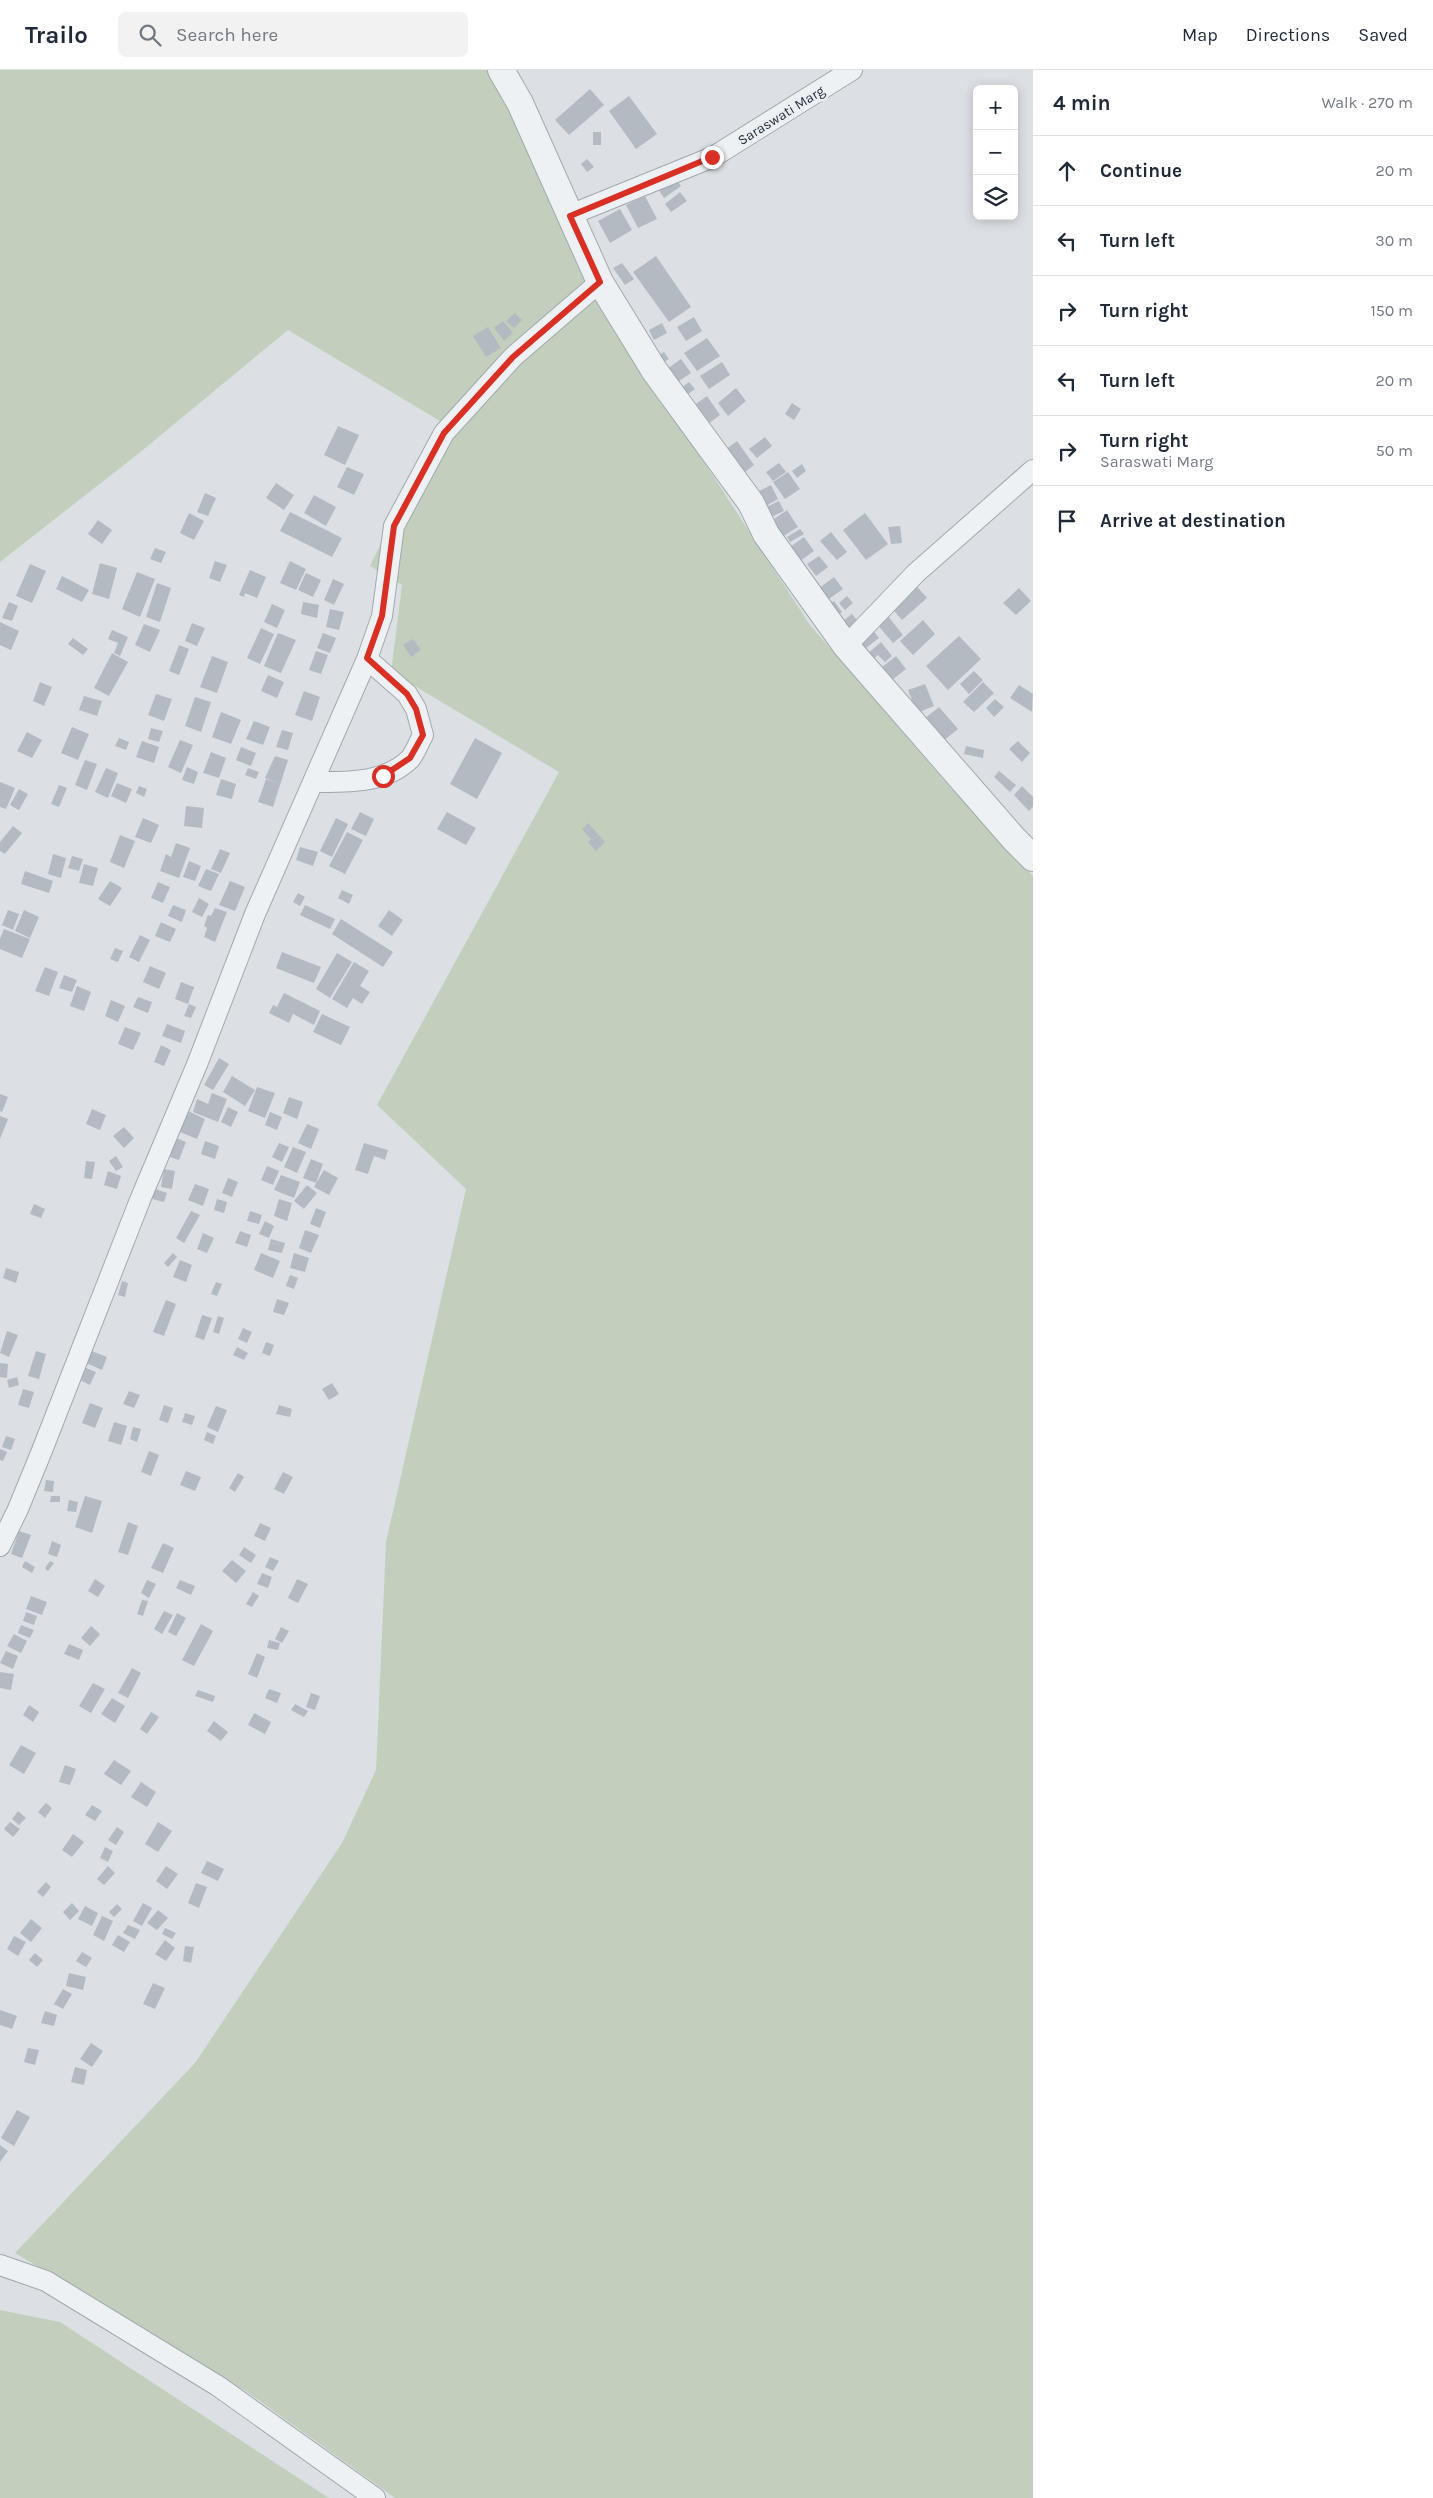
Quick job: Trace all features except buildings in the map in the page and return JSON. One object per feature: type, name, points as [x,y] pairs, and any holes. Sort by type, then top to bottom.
[{"type":"street","points":[[500,70],[520,103],[600,282],[654,370],[751,503],[766,534],[846,646],[1014,839],[1033,858]]},
{"type":"street","name":"Saraswati Marg","points":[[570,216],[712,157],[852,70]]},
{"type":"street","points":[[0,1546],[42,1453],[140,1200],[198,1062],[256,914],[367,658],[382,616],[394,526],[444,433],[513,357],[600,282]]},
{"type":"street","points":[[846,646],[916,573],[1033,470]]},
{"type":"street","points":[[314,782],[355,782],[383,776],[410,758],[423,735],[416,709],[407,694],[367,658]]},
{"type":"street","points":[[2,2271],[46,2281],[218,2386],[375,2498]]},
{"type":"green space","points":[[0,70],[494,70],[680,425],[810,625],[948,785],[1033,876],[1033,2498],[395,2498],[247,2392],[15,2253],[195,2063],[342,1843],[376,1770],[386,1542],[466,1189],[377,1105],[559,772],[391,672],[402,585],[370,566],[440,421],[288,330],[138,454],[0,562]]},
{"type":"green space","points":[[0,2310],[60,2322],[329,2498],[0,2498]]},
{"type":"route","points":[[383,776],[410,758],[423,735],[416,709],[407,694],[367,658],[382,616],[394,526],[444,433],[513,357],[600,282],[570,216],[712,157]]}]
